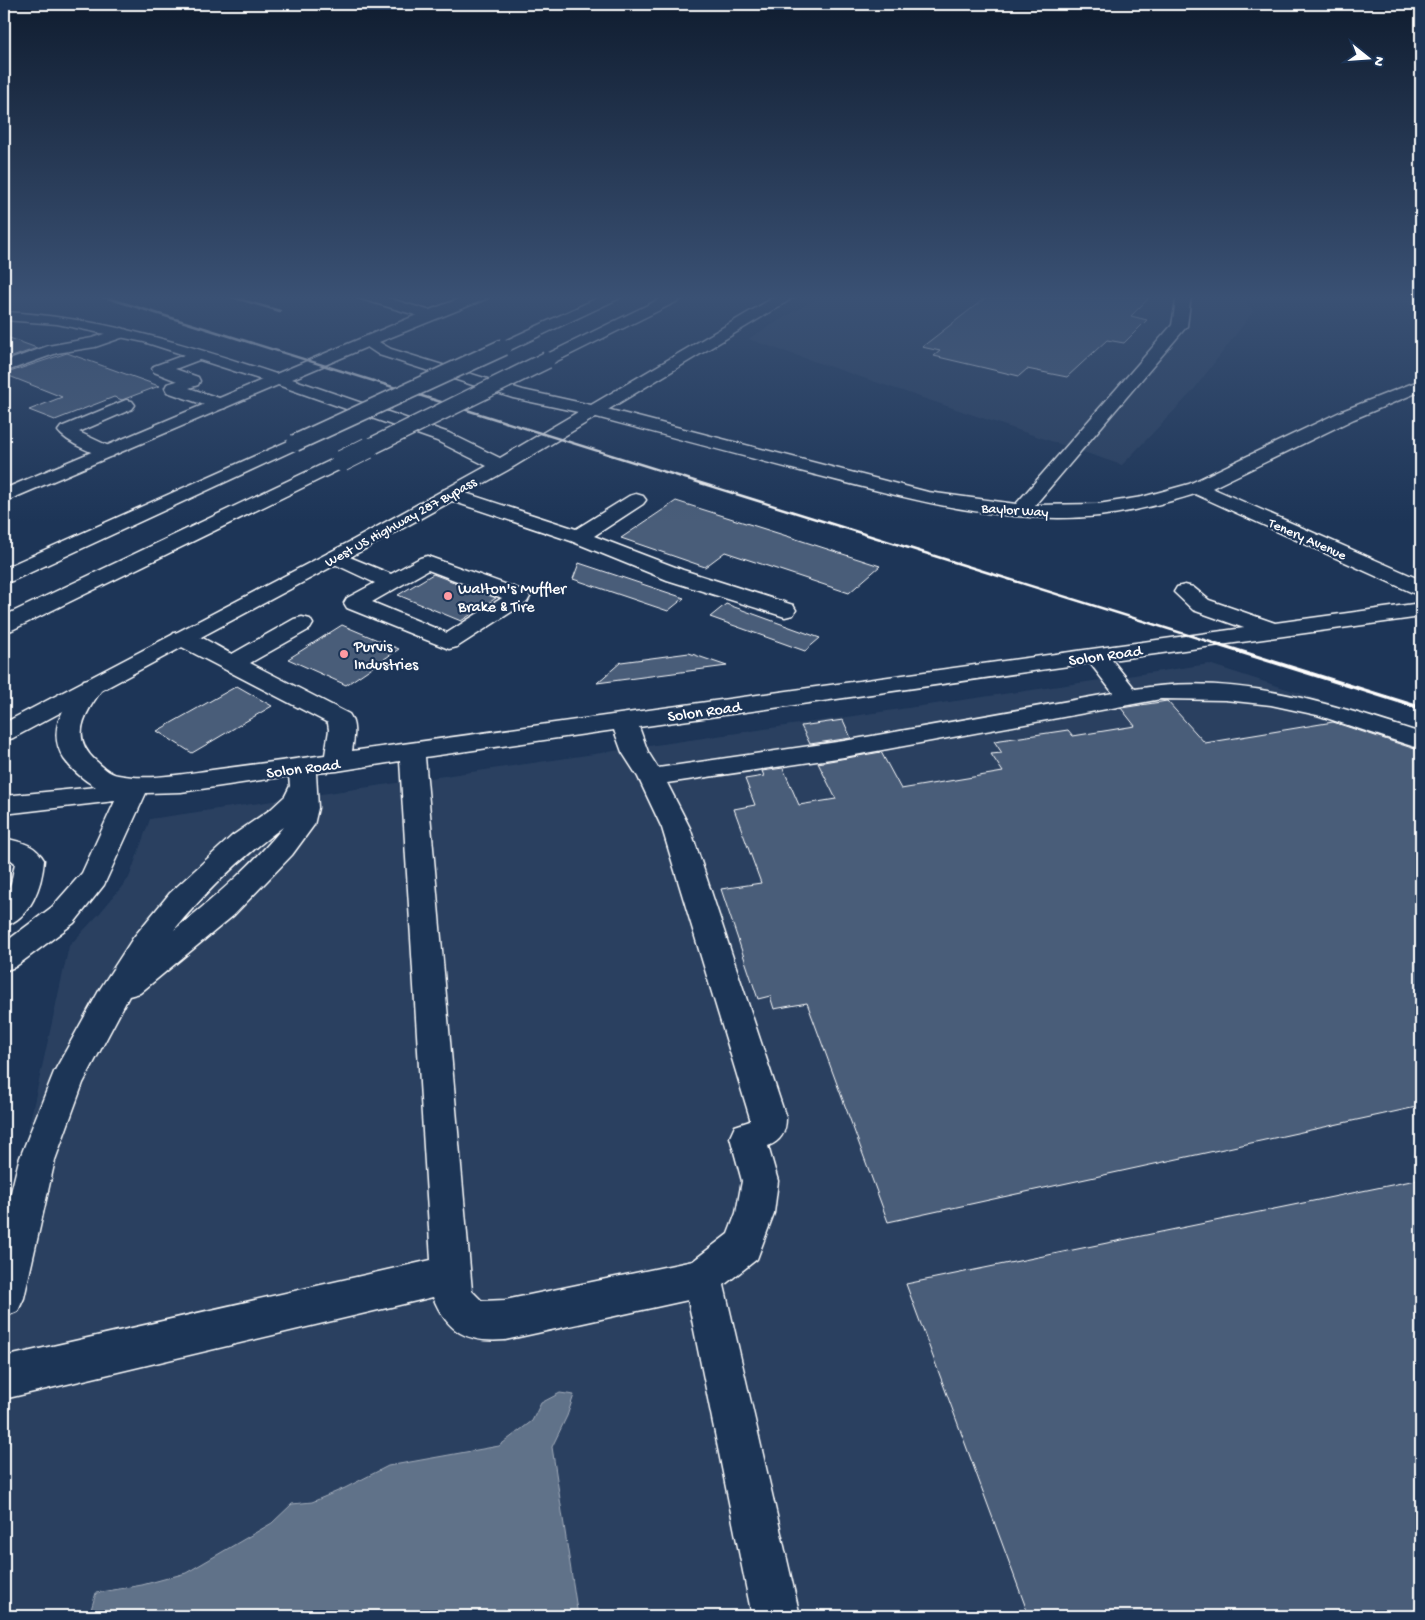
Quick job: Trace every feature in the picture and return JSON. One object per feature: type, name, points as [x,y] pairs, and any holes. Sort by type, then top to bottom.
[{"type":"main road","points":[[164,371],[192,381],[173,388],[219,404]]},
{"type":"main road","points":[[247,371],[443,437],[501,466]]},
{"type":"main road","points":[[4,496],[299,371]]},
{"type":"main road","name":"Baylor Way","points":[[444,371],[519,394],[595,411],[682,436],[928,498],[984,507],[1042,512],[1098,510],[1144,503],[1196,488],[1348,415],[1421,385]]},
{"type":"main road","points":[[4,576],[453,371]]},
{"type":"main road","points":[[4,625],[525,371]]},
{"type":"main road","name":"West US Highway 287 Bypass","points":[[4,733],[335,557],[501,466],[662,371]]},
{"type":"main road","points":[[1021,510],[1141,371]]},
{"type":"main road","points":[[107,452],[71,435],[67,431],[126,405]]},
{"type":"main road","name":"Tenery Avenue","points":[[1196,488],[1421,588]]},
{"type":"main road","points":[[450,494],[578,537],[675,575],[785,610]]},
{"type":"main road","points":[[578,537],[636,500]]},
{"type":"main road","points":[[335,557],[391,582]]},
{"type":"main road","points":[[427,562],[518,597],[449,642],[355,603],[391,582],[427,562]]},
{"type":"main road","points":[[1185,592],[1201,605],[1272,631]]},
{"type":"main road","name":"Solon Road","points":[[93,685],[75,709],[67,728],[69,743],[78,762],[102,780],[110,783],[136,785],[302,777],[337,762],[1421,610]]},
{"type":"main road","points":[[233,663],[302,624]]},
{"type":"main road","points":[[182,638],[340,719],[342,730],[337,762]]},
{"type":"main road","points":[[1096,655],[1128,697]]},
{"type":"main road","points":[[651,777],[844,749],[1161,692],[1195,692],[1270,698],[1323,709],[1421,741]]},
{"type":"main road","points":[[412,752],[453,1297],[466,1316],[483,1322],[505,1320],[703,1278],[743,1246],[755,1213],[760,1181],[748,1137],[761,1133],[768,1128],[768,1118],[676,828],[651,777],[635,752],[624,722]]},
{"type":"main road","points":[[4,1298],[37,1160],[66,1082],[111,998],[144,946],[181,901],[242,843],[281,815],[297,800],[302,777]]},
{"type":"main road","points":[[4,805],[110,794],[136,785]]},
{"type":"main road","points":[[4,959],[63,915],[94,878],[136,785]]},
{"type":"main road","points":[[4,848],[19,851],[30,860],[29,877],[16,903],[4,915]]},
{"type":"main road","points":[[4,925],[31,939]]},
{"type":"main road","points":[[4,1378],[450,1274]]},
{"type":"main road","points":[[703,1278],[776,1616]]},
{"type":"shaded area","points":[[842,371],[1208,371],[1192,392],[1122,465]]},
{"type":"shaded area","points":[[1209,664],[1421,732],[1421,1616],[4,1616],[4,1238],[69,946],[129,878],[150,819]]},
{"type":"shaded area","points":[[560,1393],[574,1395],[567,1416],[552,1447],[578,1616],[89,1616],[96,1593],[142,1585],[186,1573],[272,1523],[292,1504],[312,1502],[388,1466],[499,1446],[532,1421],[541,1403]]},
{"type":"building","points":[[14,371],[116,371],[159,386],[122,400],[114,397],[55,420],[29,410],[62,397],[4,374]]},
{"type":"building","points":[[996,371],[1025,371],[1019,376]]},
{"type":"building","points":[[1035,371],[1074,371],[1067,377]]},
{"type":"building","points":[[676,501],[880,566],[849,593],[725,552],[705,567],[621,538]]},
{"type":"building","points":[[579,563],[684,598],[668,611],[573,579]]},
{"type":"building","name":"Walton's Muffler Brake & Tire","points":[[433,574],[496,598],[461,621],[398,595]]},
{"type":"building","points":[[726,604],[820,638],[805,651],[710,617]]},
{"type":"building","name":"Purvis Industries","points":[[342,625],[399,649],[346,685],[288,659]]},
{"type":"building","points":[[689,653],[727,666],[597,683],[621,662]]},
{"type":"building","points":[[237,686],[272,706],[192,753],[157,731]]},
{"type":"building","points":[[1167,701],[1205,743],[1333,722],[1421,751],[1421,1106],[888,1222],[807,1003],[774,1009],[770,996],[758,999],[721,889],[761,883],[734,809],[755,805],[745,779],[764,776],[762,771],[783,768],[799,805],[836,799],[818,763],[881,752],[901,789],[1003,772],[991,754],[1002,753],[994,741],[1068,730],[1073,736],[1135,726],[1121,708]]},
{"type":"building","points":[[843,720],[851,738],[810,744],[801,726]]},
{"type":"building","points":[[1421,1179],[1421,1616],[1029,1616],[906,1284]]},
{"type":"railway","points":[[340,371],[1220,645]]},
{"type":"railway","points":[[1216,644],[1421,708]]},
{"type":"place","name":"Walton's Muffler Brake & Tire","points":[[448,596]]},
{"type":"place","name":"Purvis Industries","points":[[344,654]]}]
